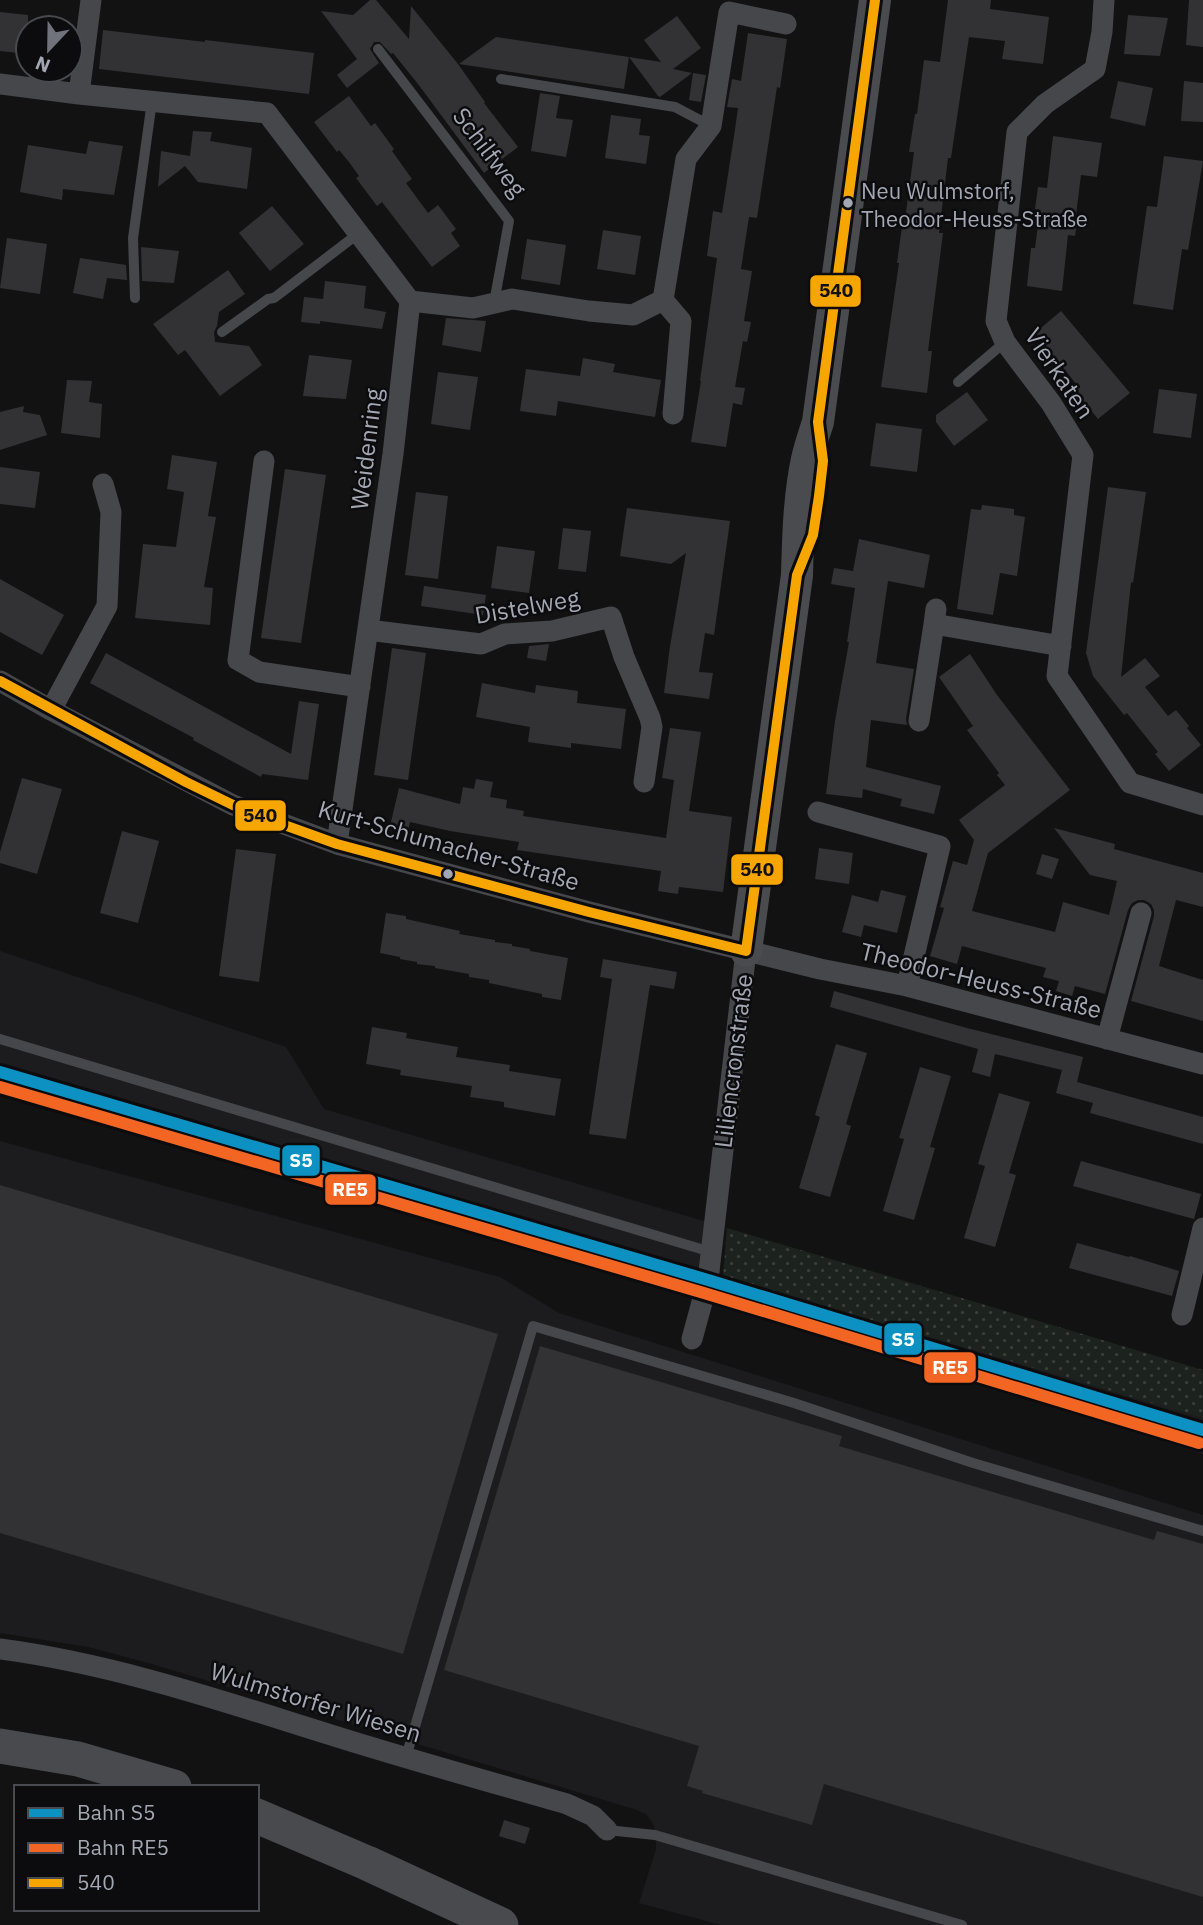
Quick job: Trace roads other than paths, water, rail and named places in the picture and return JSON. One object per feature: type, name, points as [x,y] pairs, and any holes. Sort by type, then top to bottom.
[{"type":"main road","points":[[0,1746],[78,1759],[167,1785]]},
{"type":"main road","points":[[259,1817],[501,1925]]},
{"type":"street","points":[[79,94],[92,0]]},
{"type":"street","name":"Liliencronstraße","points":[[692,1339],[708,1280],[746,951],[797,575],[813,535],[819,496],[823,461],[818,422],[875,0]]},
{"type":"street","name":"Vierkaten","points":[[1104,0],[1102,32],[1095,69],[1045,104],[1017,132],[996,321],[1005,342],[1051,403],[1083,455],[1057,676],[1130,783],[1203,805]]},
{"type":"street","points":[[673,414],[681,321],[663,300],[686,159],[711,126],[729,6],[786,23]]},
{"type":"street","points":[[0,84],[267,113],[410,301],[473,308],[512,299],[589,312],[633,315],[663,300]]},
{"type":"street","name":"Weidenring","points":[[337,844],[393,454],[410,301]]},
{"type":"street","points":[[264,461],[238,660],[258,672],[360,687]]},
{"type":"street","points":[[51,710],[107,606],[111,512],[103,484]]},
{"type":"street","name":"Distelweg","points":[[368,630],[481,644],[505,634],[552,631],[611,617],[652,727],[644,782]]},
{"type":"street","points":[[919,721],[934,617],[1061,646]]},
{"type":"street","name":"Kurt-Schumacher-Straße","points":[[0,681],[233,805],[337,844],[746,951]]},
{"type":"street","points":[[818,812],[940,846],[908,986]]},
{"type":"street","points":[[1107,1039],[1141,913]]},
{"type":"street","name":"Theodor-Heuss-Straße","points":[[746,951],[908,986],[1203,1064]]},
{"type":"street","points":[[1182,1315],[1203,1228]]},
{"type":"street","name":"Wulmstorfer Wiesen","points":[[0,1648],[49,1655],[148,1678],[567,1804],[593,1816],[607,1830]]},
{"type":"lane","name":"Schilfweg","points":[[379,49],[509,220],[494,303]]},
{"type":"lane","points":[[501,79],[675,107],[711,126]]},
{"type":"lane","points":[[135,298],[133,238],[152,101]]},
{"type":"lane","points":[[222,332],[268,299],[274,298],[359,233]]},
{"type":"lane","points":[[958,382],[1005,342]]},
{"type":"lane","points":[[0,1039],[710,1252]]},
{"type":"lane","points":[[407,1757],[533,1326],[794,1403],[973,1463],[1203,1531]]},
{"type":"lane","points":[[607,1830],[655,1835],[962,1925]]},
{"type":"rail line","name":"S5","points":[[0,1072],[708,1280],[1203,1430]]},
{"type":"rail line","name":"RE5","points":[[0,1087],[704,1293],[1199,1443]]},
{"type":"place","name":"Neu Wulmstorf, Theodor-Heuss-Straße","points":[[848,203]]}]
